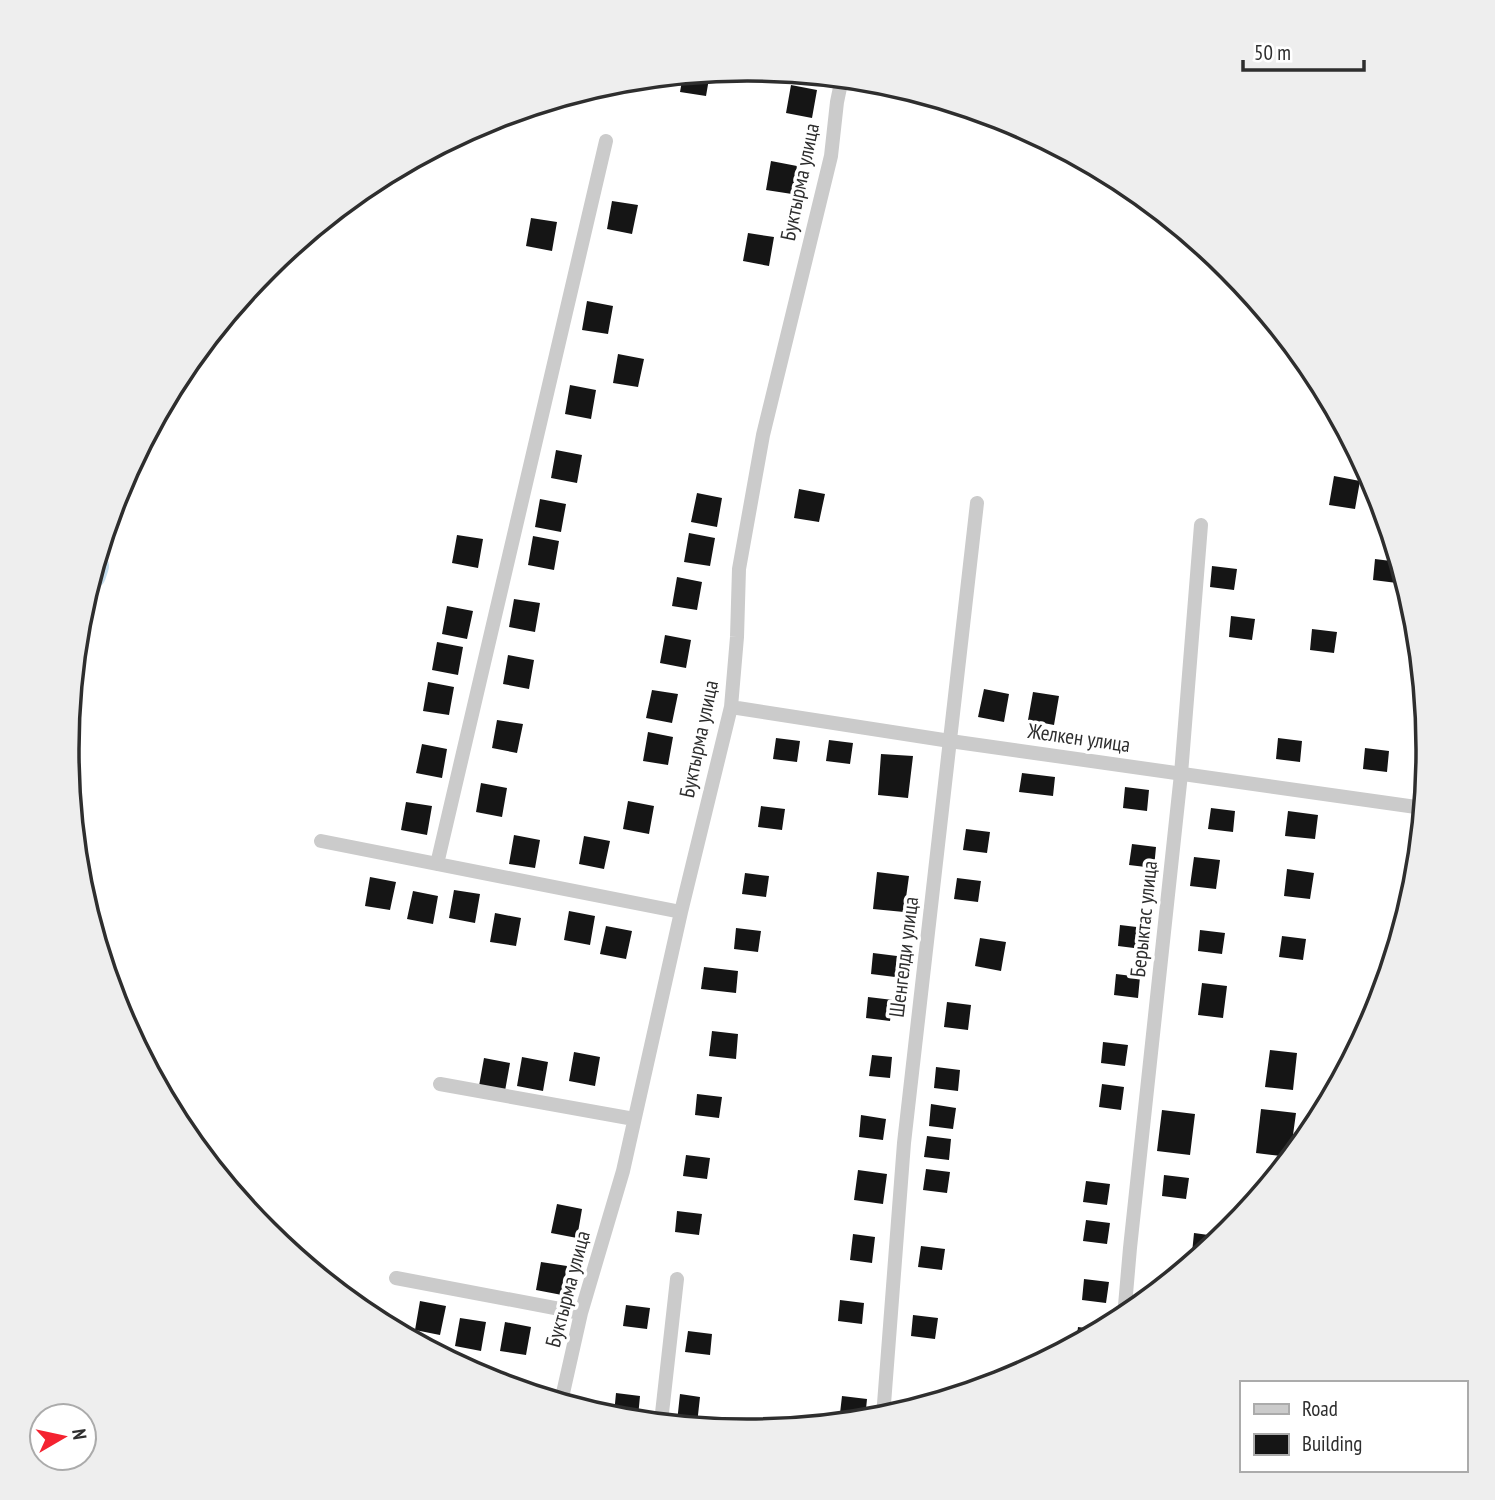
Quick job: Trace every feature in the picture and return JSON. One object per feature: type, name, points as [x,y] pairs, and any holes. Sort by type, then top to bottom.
[{"type":"street","name":"Буктырма улица","points":[[563,1393],[581,1313],[623,1171],[681,912],[731,707],[739,569],[762,435],[831,156],[840,88]]},
{"type":"street","points":[[437,864],[606,141]]},
{"type":"street","name":"Шенгелди улица","points":[[884,1405],[904,1143],[977,503]]},
{"type":"street","name":"Берыктас улица","points":[[1125,1302],[1181,774],[1201,525]]},
{"type":"street","name":"Желкен улица","points":[[731,707],[1414,807]]},
{"type":"street","points":[[321,841],[681,912]]},
{"type":"street","points":[[440,1084],[634,1119]]},
{"type":"street","points":[[396,1278],[581,1313]]},
{"type":"street","points":[[662,1413],[677,1279]]},
{"type":"building","points":[[708,83],[706,96],[680,92],[681,85]]},
{"type":"building","points":[[791,85],[817,90],[812,118],[786,113]]},
{"type":"building","points":[[771,161],[797,166],[792,194],[766,190]]},
{"type":"building","points":[[612,201],[638,205],[632,234],[607,229]]},
{"type":"building","points":[[531,218],[557,222],[552,251],[526,246]]},
{"type":"building","points":[[748,233],[774,237],[769,266],[743,261]]},
{"type":"building","points":[[587,301],[613,306],[608,334],[582,330]]},
{"type":"building","points":[[618,354],[644,359],[638,387],[613,383]]},
{"type":"building","points":[[570,385],[596,390],[591,419],[565,414]]},
{"type":"building","points":[[556,450],[582,455],[577,483],[551,478]]},
{"type":"building","points":[[1334,476],[1359,481],[1355,509],[1329,505]]},
{"type":"building","points":[[799,489],[825,494],[819,522],[794,518]]},
{"type":"building","points":[[697,493],[722,498],[717,527],[691,522]]},
{"type":"building","points":[[540,499],[566,504],[561,532],[535,527]]},
{"type":"building","points":[[689,533],[715,538],[710,566],[684,562]]},
{"type":"building","points":[[457,535],[483,539],[478,568],[452,563]]},
{"type":"building","points":[[533,536],[559,541],[554,570],[528,565]]},
{"type":"building","points":[[1375,559],[1388,561],[1394,583],[1373,580]]},
{"type":"building","points":[[1212,566],[1237,569],[1234,590],[1210,587]]},
{"type":"building","points":[[677,577],[702,582],[697,610],[672,606]]},
{"type":"building","points":[[514,599],[540,603],[535,632],[509,627]]},
{"type":"building","points":[[447,606],[473,611],[467,639],[442,634]]},
{"type":"building","points":[[1231,616],[1255,619],[1252,640],[1229,637]]},
{"type":"building","points":[[1312,629],[1337,632],[1334,653],[1310,650]]},
{"type":"building","points":[[665,635],[691,640],[686,668],[660,663]]},
{"type":"building","points":[[437,642],[463,647],[458,675],[432,670]]},
{"type":"building","points":[[508,655],[534,660],[529,689],[503,684]]},
{"type":"building","points":[[428,682],[454,687],[449,715],[423,711]]},
{"type":"building","points":[[984,689],[1009,694],[1004,722],[978,717]]},
{"type":"building","points":[[652,690],[678,694],[672,723],[646,718]]},
{"type":"building","points":[[1033,692],[1059,696],[1054,725],[1028,720]]},
{"type":"building","points":[[497,720],[523,724],[517,753],[492,748]]},
{"type":"building","points":[[648,732],[673,737],[668,765],[643,761]]},
{"type":"building","points":[[776,738],[800,741],[797,762],[773,759]]},
{"type":"building","points":[[1278,738],[1302,741],[1300,762],[1276,759]]},
{"type":"building","points":[[829,740],[853,743],[850,764],[826,761]]},
{"type":"building","points":[[422,744],[447,749],[442,778],[416,773]]},
{"type":"building","points":[[1365,748],[1389,751],[1387,772],[1363,769]]},
{"type":"building","points":[[881,754],[913,756],[908,798],[878,795]]},
{"type":"building","points":[[1022,773],[1055,777],[1053,796],[1019,792]]},
{"type":"building","points":[[481,783],[507,788],[502,817],[476,812]]},
{"type":"building","points":[[1125,787],[1149,790],[1147,811],[1123,808]]},
{"type":"building","points":[[628,801],[654,806],[649,834],[623,829]]},
{"type":"building","points":[[406,802],[432,806],[427,835],[401,830]]},
{"type":"building","points":[[761,806],[785,809],[782,830],[758,827]]},
{"type":"building","points":[[1211,808],[1235,811],[1233,832],[1208,829]]},
{"type":"building","points":[[1288,811],[1318,815],[1315,839],[1285,836]]},
{"type":"building","points":[[966,829],[990,832],[987,853],[963,850]]},
{"type":"building","points":[[514,835],[540,840],[535,868],[509,864]]},
{"type":"building","points":[[584,836],[610,841],[604,869],[579,864]]},
{"type":"building","points":[[1132,844],[1156,847],[1154,868],[1129,865]]},
{"type":"building","points":[[1194,857],[1220,860],[1216,889],[1190,886]]},
{"type":"building","points":[[1287,869],[1314,873],[1310,899],[1284,896]]},
{"type":"building","points":[[877,872],[909,876],[904,912],[873,909]]},
{"type":"building","points":[[745,873],[769,876],[766,897],[742,894]]},
{"type":"building","points":[[370,877],[396,882],[390,910],[365,906]]},
{"type":"building","points":[[957,878],[981,881],[978,902],[954,899]]},
{"type":"building","points":[[454,890],[480,894],[475,923],[449,918]]},
{"type":"building","points":[[413,891],[438,896],[433,924],[407,919]]},
{"type":"building","points":[[569,911],[595,916],[590,945],[564,940]]},
{"type":"building","points":[[495,913],[521,918],[516,946],[490,942]]},
{"type":"building","points":[[1120,925],[1145,928],[1142,949],[1118,946]]},
{"type":"building","points":[[606,926],[632,931],[626,959],[600,954]]},
{"type":"building","points":[[736,928],[761,931],[758,952],[734,949]]},
{"type":"building","points":[[1200,930],[1225,933],[1222,954],[1198,951]]},
{"type":"building","points":[[1282,936],[1306,939],[1303,960],[1279,957]]},
{"type":"building","points":[[980,938],[1006,942],[1001,971],[975,966]]},
{"type":"building","points":[[873,953],[897,956],[895,977],[871,974]]},
{"type":"building","points":[[704,967],[738,971],[736,993],[701,989]]},
{"type":"building","points":[[1116,974],[1140,977],[1138,998],[1114,995]]},
{"type":"building","points":[[1202,983],[1227,986],[1223,1018],[1198,1015]]},
{"type":"building","points":[[868,997],[893,1000],[890,1021],[866,1018]]},
{"type":"building","points":[[947,1002],[971,1005],[968,1030],[944,1027]]},
{"type":"building","points":[[712,1031],[738,1034],[736,1059],[709,1056]]},
{"type":"building","points":[[1103,1042],[1128,1045],[1125,1066],[1101,1063]]},
{"type":"building","points":[[1270,1050],[1297,1053],[1293,1090],[1265,1087]]},
{"type":"building","points":[[574,1052],[600,1057],[595,1086],[569,1081]]},
{"type":"building","points":[[872,1055],[892,1057],[890,1078],[869,1076]]},
{"type":"building","points":[[522,1057],[548,1062],[543,1091],[517,1086]]},
{"type":"building","points":[[484,1058],[510,1063],[505,1091],[479,1086]]},
{"type":"building","points":[[936,1067],[960,1070],[958,1091],[934,1088]]},
{"type":"building","points":[[1102,1084],[1124,1087],[1121,1110],[1099,1107]]},
{"type":"building","points":[[697,1094],[722,1097],[719,1118],[695,1115]]},
{"type":"building","points":[[931,1104],[956,1108],[953,1129],[929,1126]]},
{"type":"building","points":[[1261,1109],[1296,1113],[1293,1137],[1279,1156],[1256,1153]]},
{"type":"building","points":[[1162,1110],[1195,1114],[1190,1155],[1157,1151]]},
{"type":"building","points":[[861,1115],[886,1119],[883,1140],[859,1137]]},
{"type":"building","points":[[927,1136],[951,1139],[949,1160],[924,1157]]},
{"type":"building","points":[[686,1155],[710,1158],[707,1179],[683,1176]]},
{"type":"building","points":[[926,1169],[950,1172],[947,1193],[923,1190]]},
{"type":"building","points":[[858,1170],[887,1174],[883,1204],[854,1200]]},
{"type":"building","points":[[1164,1175],[1189,1178],[1186,1199],[1162,1196]]},
{"type":"building","points":[[1086,1181],[1110,1184],[1107,1205],[1083,1202]]},
{"type":"building","points":[[557,1204],[582,1209],[577,1238],[551,1233]]},
{"type":"building","points":[[677,1211],[702,1214],[699,1235],[675,1232]]},
{"type":"building","points":[[1086,1220],[1110,1223],[1107,1244],[1083,1241]]},
{"type":"building","points":[[1194,1233],[1207,1235],[1192,1249]]},
{"type":"building","points":[[853,1234],[875,1237],[872,1263],[850,1260]]},
{"type":"building","points":[[921,1246],[945,1249],[942,1270],[918,1267]]},
{"type":"building","points":[[541,1262],[567,1266],[562,1295],[536,1290]]},
{"type":"building","points":[[1084,1279],[1109,1282],[1106,1303],[1082,1300]]},
{"type":"building","points":[[840,1300],[864,1303],[862,1324],[838,1321]]},
{"type":"building","points":[[420,1301],[446,1306],[440,1335],[415,1330]]},
{"type":"building","points":[[626,1305],[650,1308],[647,1329],[623,1326]]},
{"type":"building","points":[[913,1315],[938,1318],[935,1339],[911,1336]]},
{"type":"building","points":[[460,1318],[486,1322],[481,1351],[455,1346]]},
{"type":"building","points":[[505,1322],[531,1327],[526,1355],[500,1351]]},
{"type":"building","points":[[688,1331],[712,1334],[710,1355],[685,1352]]},
{"type":"building","points":[[616,1393],[640,1396],[639,1410],[615,1405]]},
{"type":"building","points":[[680,1394],[700,1397],[698,1416],[678,1415]]},
{"type":"building","points":[[842,1396],[867,1399],[866,1408],[840,1412]]}]
